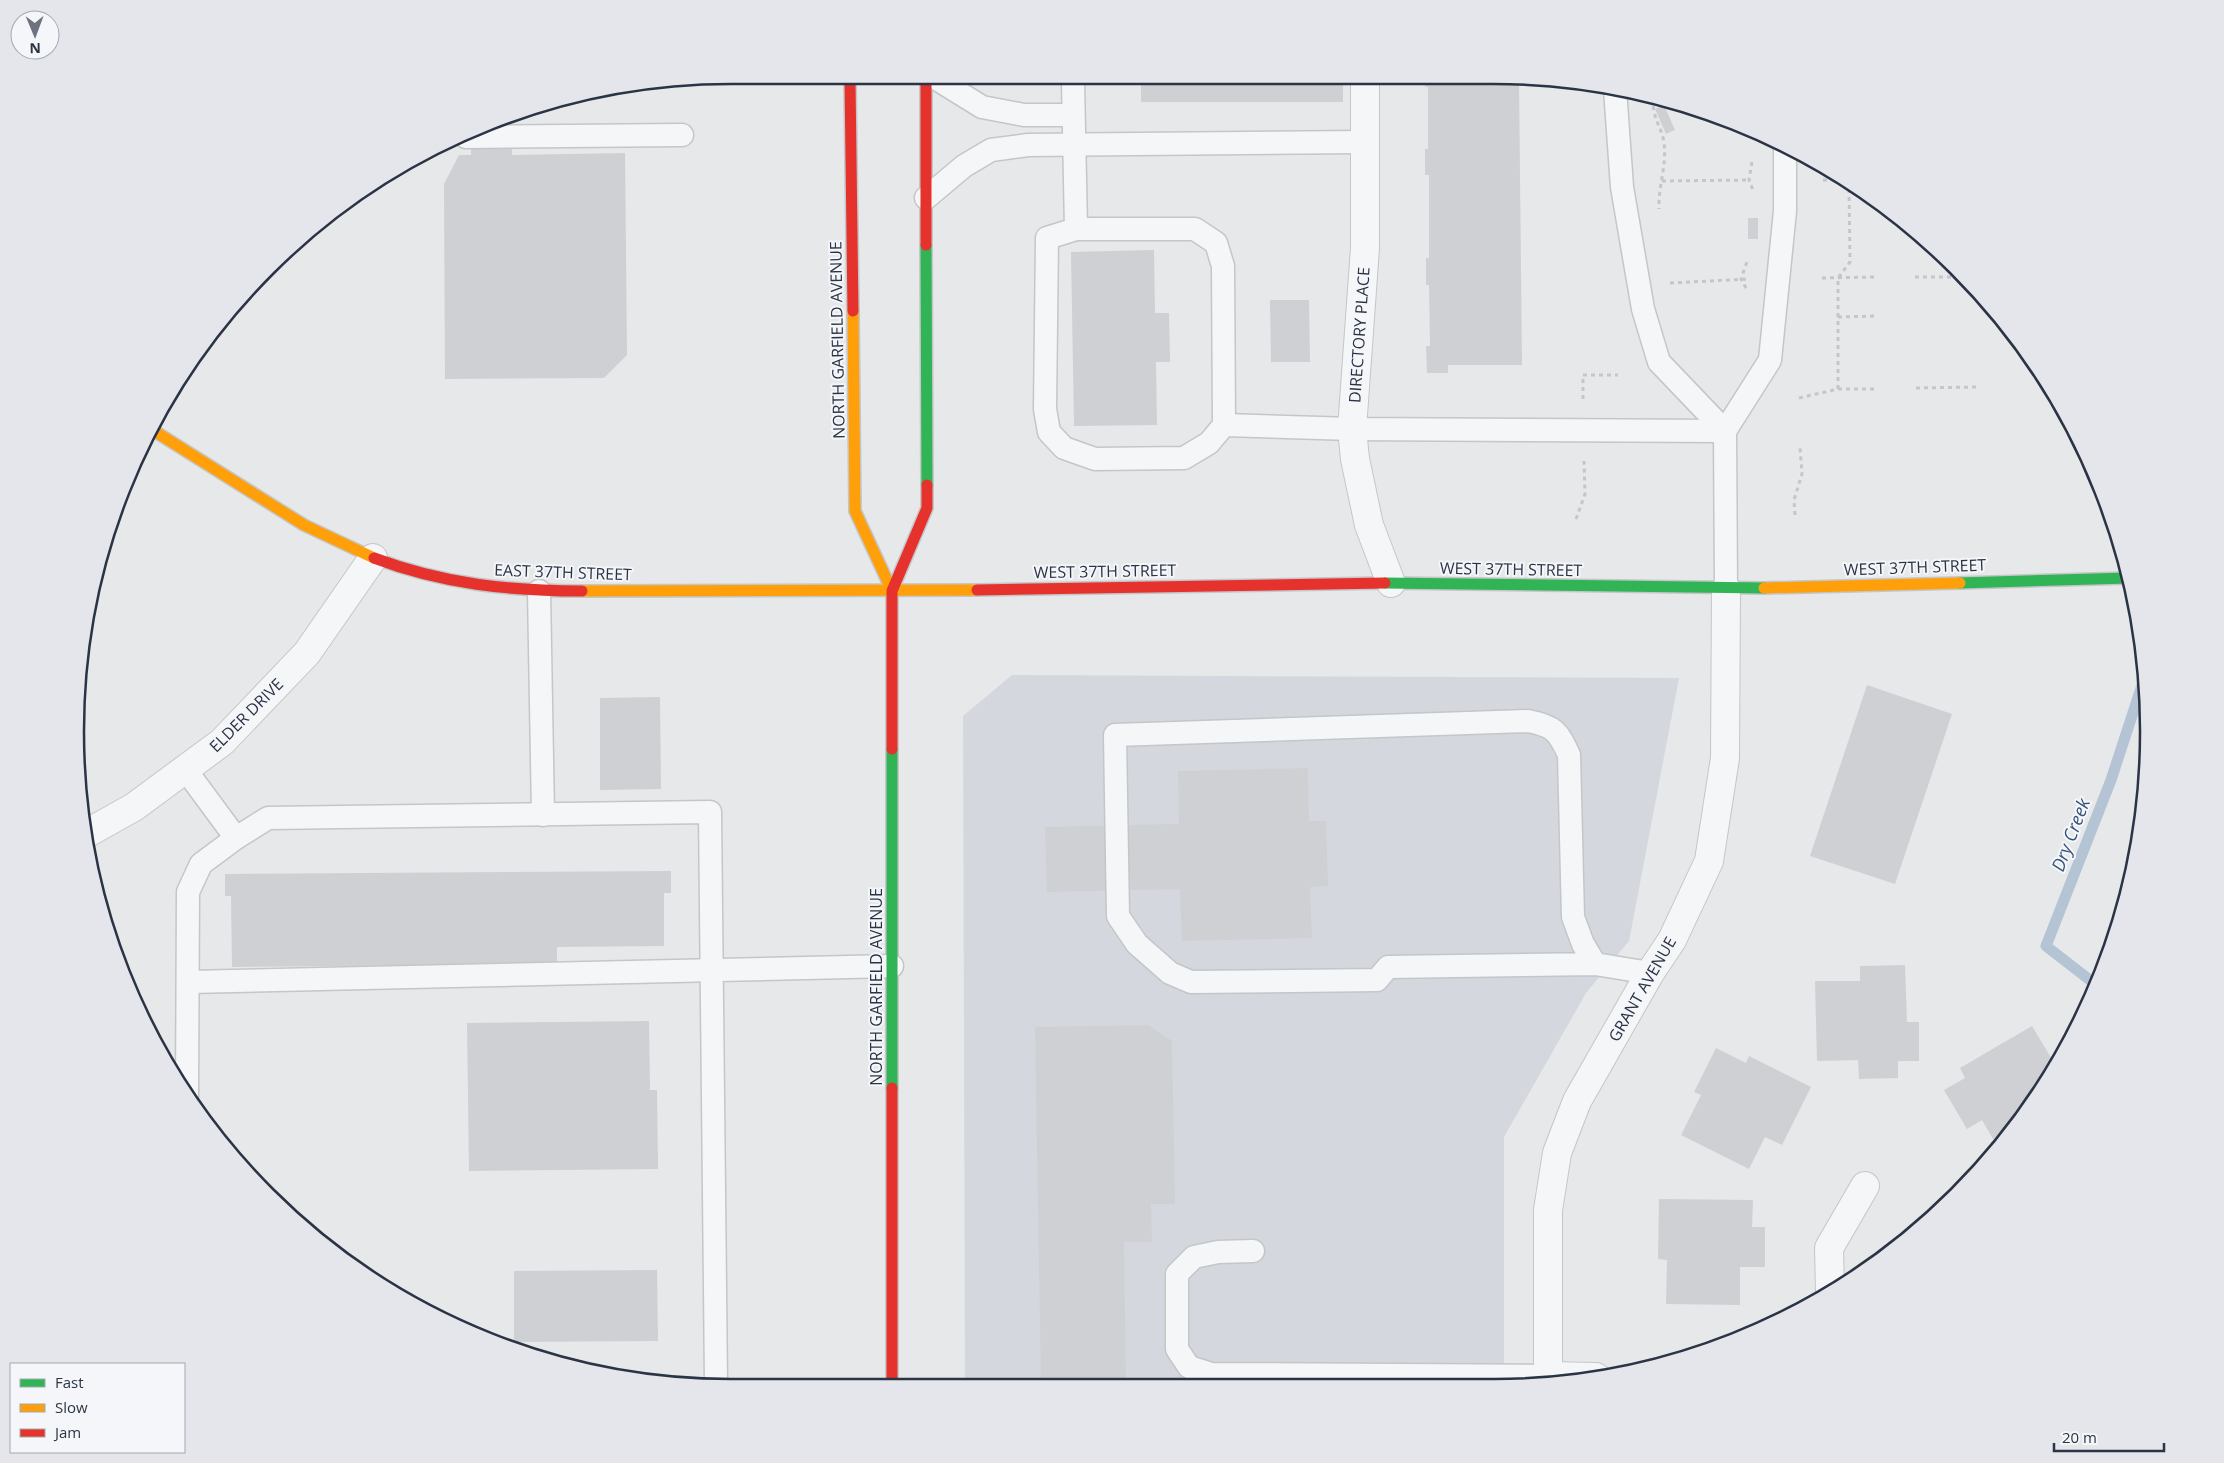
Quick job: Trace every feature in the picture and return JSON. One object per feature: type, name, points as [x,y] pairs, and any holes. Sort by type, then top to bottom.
[{"type":"main road","name":"NORTH GARFIELD AVENUE","points":[[850,84],[855,511],[892,591]]},
{"type":"main road","name":"NORTH GARFIELD AVENUE","points":[[892,1379],[892,591],[926,508],[926,84]]},
{"type":"main road","name":"EAST 37TH STREET","points":[[157,433],[304,525],[373,558],[408,571],[426,575],[478,586],[539,591],[892,591]]},
{"type":"main road","name":"WEST 37TH STREET","points":[[892,591],[1391,583],[1726,589],[2121,578]]},
{"type":"street","name":"DIRECTORY PLACE","points":[[1365,84],[1365,248],[1352,428],[1355,459],[1369,525],[1391,583]]},
{"type":"street","name":"ELDER DRIVE","points":[[91,830],[134,807],[222,742],[307,653],[373,558]]},
{"type":"street","name":"GRANT AVENUE","points":[[1548,1377],[1548,1210],[1557,1154],[1577,1101],[1650,973],[1672,940],[1709,860],[1725,758],[1726,589]]},
{"type":"street","points":[[1830,1284],[1829,1248],[1865,1186]]},
{"type":"lane","points":[[945,84],[982,107],[1024,115],[1073,115]]},
{"type":"lane","points":[[1073,84],[1076,229]]},
{"type":"lane","points":[[1615,95],[1622,188],[1644,309],[1659,362],[1725,431]]},
{"type":"lane","points":[[476,137],[682,134]]},
{"type":"lane","points":[[926,198],[964,166],[991,150],[1028,145],[1365,142]]},
{"type":"lane","points":[[1726,589],[1725,431],[1770,360],[1785,211],[1785,154]]},
{"type":"lane","points":[[1076,229],[1195,229],[1216,243],[1223,266],[1224,425],[1209,443],[1184,458],[1095,459],[1064,448],[1049,432],[1045,409],[1047,238],[1076,229]]},
{"type":"lane","points":[[1224,425],[1725,431]]},
{"type":"lane","points":[[539,591],[544,815]]},
{"type":"lane","points":[[1595,964],[1583,944],[1573,917],[1569,755],[1561,738],[1548,725],[1528,721],[1115,735],[1118,916],[1137,944],[1170,973],[1191,982],[1377,980],[1388,967],[1595,964],[1650,973]]},
{"type":"lane","points":[[185,769],[236,838]]},
{"type":"lane","points":[[187,1082],[188,892],[201,864],[236,838],[268,818],[710,812],[716,1379]]},
{"type":"lane","points":[[189,982],[892,966]]},
{"type":"lane","points":[[1253,1251],[1218,1252],[1194,1257],[1177,1274],[1177,1349],[1189,1367],[1211,1374],[1495,1379]]},
{"type":"path","points":[[1654,104],[1656,121],[1664,141],[1664,165],[1659,214]]},
{"type":"path","points":[[1754,153],[1749,180],[1756,196]]},
{"type":"path","points":[[1661,181],[1758,180]]},
{"type":"path","points":[[1823,180],[1831,180]]},
{"type":"path","points":[[1838,389],[1838,278],[1850,262],[1849,191]]},
{"type":"path","points":[[1741,279],[1750,256]]},
{"type":"path","points":[[1915,277],[1954,276]]},
{"type":"path","points":[[1822,278],[1874,277]]},
{"type":"path","points":[[1664,283],[1757,278]]},
{"type":"path","points":[[1741,279],[1750,294]]},
{"type":"path","points":[[1838,317],[1877,316]]},
{"type":"path","points":[[1583,406],[1583,375],[1618,375]]},
{"type":"path","points":[[1916,388],[1979,387]]},
{"type":"path","points":[[1799,398],[1838,389],[1874,389]]},
{"type":"path","points":[[1795,515],[1794,500],[1802,474],[1800,448]]},
{"type":"path","points":[[1576,518],[1585,494],[1584,460]]},
{"type":"shaded area","points":[[1012,675],[1679,678],[1629,941],[1586,993],[1504,1137],[1504,1379],[965,1379],[963,716]]},
{"type":"building","points":[[1141,84],[1343,84],[1343,102],[1141,102]]},
{"type":"building","points":[[1425,84],[1519,85],[1522,365],[1448,365],[1448,373],[1427,373],[1426,346],[1430,346],[1429,285],[1426,285],[1426,258],[1429,258],[1429,175],[1425,175],[1425,149],[1428,149],[1428,87],[1425,87]]},
{"type":"building","points":[[1661,106],[1665,107],[1675,130],[1666,134],[1655,109]]},
{"type":"building","points":[[505,125],[512,125],[512,155],[625,153],[627,355],[604,378],[445,379],[444,184],[459,155],[471,155],[471,139]]},
{"type":"building","points":[[1748,218],[1758,218],[1758,239],[1748,239]]},
{"type":"building","points":[[1154,250],[1155,313],[1169,313],[1170,362],[1156,362],[1157,425],[1074,426],[1071,252]]},
{"type":"building","points":[[1270,300],[1309,300],[1310,362],[1271,362]]},
{"type":"building","points":[[1867,685],[1952,714],[1895,884],[1810,856]]},
{"type":"building","points":[[660,697],[661,789],[600,790],[600,698]]},
{"type":"building","points":[[1308,768],[1309,821],[1326,821],[1328,886],[1310,887],[1312,938],[1182,941],[1180,889],[1047,892],[1045,827],[1179,824],[1178,771]]},
{"type":"building","points":[[671,871],[671,893],[664,893],[664,946],[557,947],[557,964],[232,967],[231,896],[225,896],[225,874]]},
{"type":"building","points":[[1905,965],[1907,1022],[1919,1022],[1919,1061],[1898,1061],[1898,1078],[1859,1079],[1858,1060],[1817,1061],[1815,981],[1860,981],[1860,966]]},
{"type":"building","points":[[649,1021],[650,1090],[657,1090],[658,1169],[469,1171],[467,1023]]},
{"type":"building","points":[[1148,1025],[1172,1041],[1175,1204],[1151,1204],[1152,1242],[1124,1242],[1126,1379],[1041,1379],[1035,1027]]},
{"type":"building","points":[[2032,1026],[2051,1058],[2031,1091],[1994,1141],[1982,1120],[1967,1129],[1944,1090],[1965,1078],[1960,1068]]},
{"type":"building","points":[[1716,1048],[1746,1063],[1749,1056],[1811,1087],[1782,1145],[1765,1137],[1749,1169],[1681,1135],[1701,1095],[1694,1092]]},
{"type":"building","points":[[1659,1199],[1753,1200],[1752,1227],[1765,1227],[1765,1267],[1740,1267],[1740,1305],[1666,1304],[1667,1260],[1658,1259]]},
{"type":"building","points":[[657,1270],[658,1341],[514,1342],[514,1271]]},
{"type":"waterway","name":"Dry Creek","points":[[2090,980],[2046,946],[2111,780],[2139,694]]},
{"type":"traffic: fast","points":[[926,245],[927,485]]},
{"type":"traffic: fast","points":[[1960,583],[2121,578]]},
{"type":"traffic: fast","points":[[1385,583],[1764,588]]},
{"type":"traffic: fast","points":[[892,749],[892,1088]]},
{"type":"traffic: slow","points":[[853,311],[855,511],[892,591]]},
{"type":"traffic: slow","points":[[157,433],[304,525],[374,558]]},
{"type":"traffic: slow","points":[[1764,588],[1960,583]]},
{"type":"traffic: slow","points":[[582,591],[977,590]]},
{"type":"traffic: jam","points":[[850,84],[853,311]]},
{"type":"traffic: jam","points":[[926,84],[926,245]]},
{"type":"traffic: jam","points":[[892,749],[892,591],[927,508],[927,485]]},
{"type":"traffic: jam","points":[[374,558],[400,567],[451,580],[529,590],[582,591]]},
{"type":"traffic: jam","points":[[977,590],[1385,583]]},
{"type":"traffic: jam","points":[[892,1088],[892,1379]]}]
